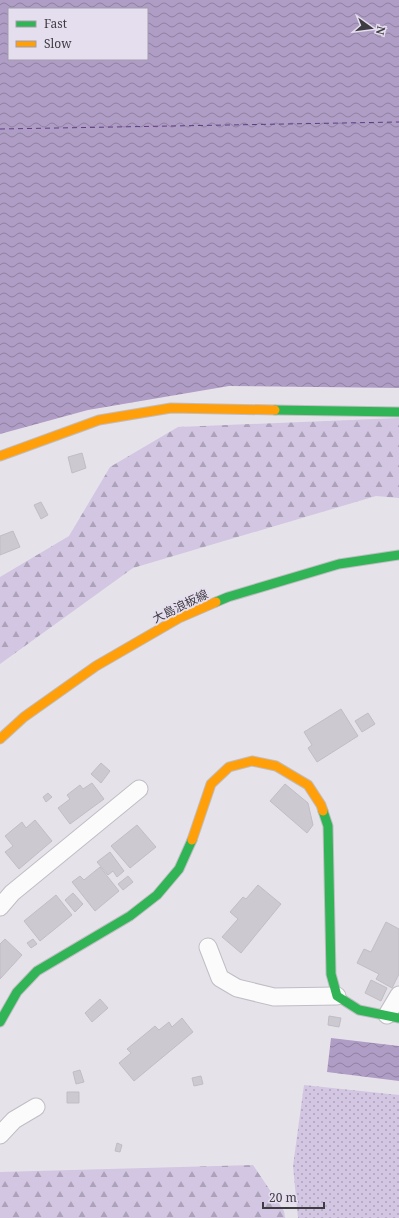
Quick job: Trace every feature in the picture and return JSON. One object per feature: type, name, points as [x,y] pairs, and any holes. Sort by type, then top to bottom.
[{"type":"main road","points":[[0,456],[99,420],[171,408],[399,412]]},
{"type":"main road","name":"大島浪板線","points":[[0,739],[24,717],[96,666],[179,618],[228,597],[339,564],[399,555]]},
{"type":"main road","points":[[0,1022],[17,992],[38,971],[130,916],[157,895],[179,869],[193,837],[211,784],[229,767],[252,761],[276,766],[308,785],[322,806],[328,826],[331,974],[337,996],[359,1010],[393,1016]]},
{"type":"street","points":[[0,907],[12,893],[139,789]]},
{"type":"street","points":[[208,947],[220,978],[237,988],[274,997],[337,996]]},
{"type":"street","points":[[393,1016],[399,995]]},
{"type":"street","points":[[0,1135],[14,1120],[36,1107]]},
{"type":"green space","points":[[399,418],[399,498],[376,496],[133,568],[0,664],[0,577],[69,536],[110,467],[178,427]]},
{"type":"green space","points":[[304,1085],[399,1095],[399,1218],[298,1218],[293,1166]]},
{"type":"green space","points":[[253,1165],[284,1211],[285,1218],[0,1218],[0,1172]]},
{"type":"water","points":[[0,0],[399,0],[399,388],[229,386],[88,410],[0,434]]},
{"type":"water","points":[[331,1038],[399,1046],[399,1081],[327,1072]]},
{"type":"building","points":[[82,453],[86,468],[72,473],[68,457]]},
{"type":"building","points":[[41,502],[48,515],[41,519],[34,505]]},
{"type":"building","points":[[13,531],[20,547],[0,555],[0,536]]},
{"type":"building","points":[[341,709],[358,736],[317,762],[308,748],[312,745],[304,732]]},
{"type":"building","points":[[368,713],[375,724],[362,732],[355,721]]},
{"type":"building","points":[[101,763],[110,771],[101,783],[91,774]]},
{"type":"building","points":[[92,783],[104,799],[70,824],[58,808],[70,799],[67,795],[80,785],[83,789]]},
{"type":"building","points":[[285,784],[308,803],[313,825],[307,833],[270,801]]},
{"type":"building","points":[[48,793],[52,797],[46,802],[43,797]]},
{"type":"building","points":[[35,820],[52,841],[19,869],[5,852],[13,846],[5,836],[22,822],[26,828]]},
{"type":"building","points":[[137,825],[156,847],[130,868],[111,846]]},
{"type":"building","points":[[110,852],[124,871],[117,877],[113,871],[108,875],[97,862]]},
{"type":"building","points":[[100,867],[119,891],[95,911],[72,882],[80,876],[84,880]]},
{"type":"building","points":[[128,876],[133,882],[123,890],[118,884]]},
{"type":"building","points":[[258,885],[281,904],[241,953],[222,937],[238,919],[230,912],[243,897],[246,899]]},
{"type":"building","points":[[73,893],[83,904],[75,912],[65,900]]},
{"type":"building","points":[[56,895],[72,915],[40,941],[24,921]]},
{"type":"building","points":[[386,922],[399,929],[399,974],[392,988],[376,979],[379,974],[357,963],[364,949],[371,952]]},
{"type":"building","points":[[5,939],[22,955],[0,979],[0,944]]},
{"type":"building","points":[[33,939],[37,944],[31,948],[27,943]]},
{"type":"building","points":[[371,980],[387,988],[381,1001],[365,993]]},
{"type":"building","points":[[100,999],[108,1008],[92,1022],[85,1013]]},
{"type":"building","points":[[329,1016],[341,1018],[339,1027],[328,1025]]},
{"type":"building","points":[[182,1018],[193,1032],[134,1081],[119,1063],[131,1053],[127,1049],[155,1026],[159,1030],[169,1022],[172,1027]]},
{"type":"building","points":[[80,1070],[84,1082],[76,1084],[73,1072]]},
{"type":"building","points":[[201,1076],[203,1084],[194,1086],[192,1078]]},
{"type":"building","points":[[67,1092],[79,1092],[79,1103],[67,1103]]},
{"type":"building","points":[[117,1143],[122,1145],[120,1152],[115,1151]]},
{"type":"ferry route","points":[[0,129],[399,122]]},
{"type":"traffic: fast","points":[[275,410],[399,412]]},
{"type":"traffic: fast","points":[[216,602],[228,597],[339,564],[399,555]]},
{"type":"traffic: fast","points":[[323,811],[328,826],[331,974],[337,996],[359,1010],[399,1018]]},
{"type":"traffic: fast","points":[[0,1022],[17,992],[37,971],[130,916],[157,895],[179,869],[192,840]]},
{"type":"traffic: slow","points":[[0,456],[99,420],[171,408],[275,410]]},
{"type":"traffic: slow","points":[[0,739],[24,717],[96,666],[179,618],[216,602]]},
{"type":"traffic: slow","points":[[192,840],[211,784],[229,767],[252,761],[276,766],[308,785],[321,805],[323,811]]}]
